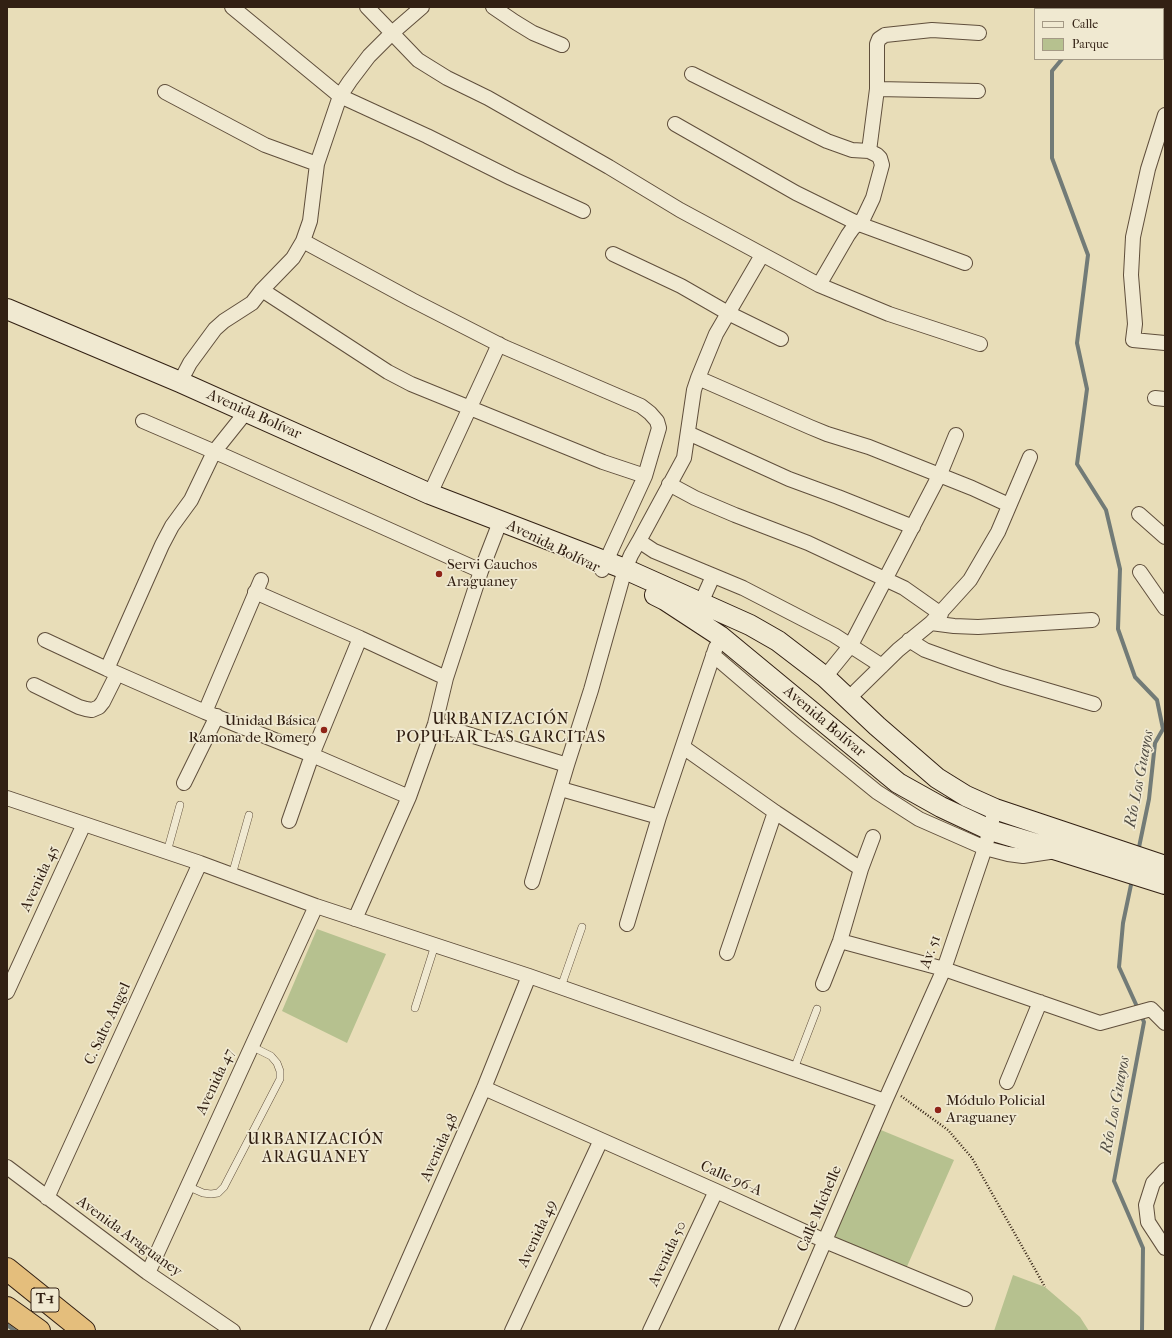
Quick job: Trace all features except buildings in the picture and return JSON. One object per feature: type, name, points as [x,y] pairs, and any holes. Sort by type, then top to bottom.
[{"type":"highway","name":"T-1","points":[[7,1269],[84,1331]]},
{"type":"highway","points":[[7,1308],[40,1331]]},
{"type":"main road","name":"Avenida Bolívar","points":[[7,309],[180,382],[430,494],[624,575],[701,603],[750,625],[778,641],[825,677],[877,726],[938,778],[966,796],[1072,848],[1164,878]]},
{"type":"main road","name":"Avenida Bolívar","points":[[624,575],[720,636],[898,783],[941,807],[987,839],[1072,848]]},
{"type":"street","points":[[232,7],[340,96],[583,211]]},
{"type":"street","points":[[367,7],[418,60],[447,78],[488,98],[609,167],[680,210],[819,285],[889,314],[980,344]]},
{"type":"street","points":[[180,382],[190,363],[215,329],[224,321],[252,303],[262,290],[293,258],[303,241],[310,221],[317,164],[340,96],[369,56],[392,33],[422,7]]},
{"type":"street","points":[[493,7],[534,33],[562,44]]},
{"type":"street","points":[[869,151],[877,89],[879,39],[885,35],[932,30],[979,33]]},
{"type":"street","points":[[692,74],[827,141],[852,150],[869,151],[880,158],[882,165],[873,198],[859,224],[853,228],[848,235],[819,285]]},
{"type":"street","points":[[877,89],[978,91]]},
{"type":"street","points":[[165,92],[265,145],[317,164]]},
{"type":"street","points":[[1165,115],[1148,169],[1135,230],[1131,275],[1135,324],[1133,340],[1165,343]]},
{"type":"street","points":[[675,124],[796,193],[859,224],[965,263]]},
{"type":"street","points":[[303,241],[412,300],[499,344],[642,406],[650,413],[659,428],[645,476],[604,566]]},
{"type":"street","points":[[613,254],[681,286],[728,313],[781,339]]},
{"type":"street","points":[[532,882],[591,690],[630,556],[684,458],[694,390],[716,334],[762,255]]},
{"type":"street","points":[[262,290],[388,372],[410,384],[603,462],[645,476]]},
{"type":"street","points":[[430,494],[499,344]]},
{"type":"street","points":[[698,378],[827,434],[869,447],[940,474],[1009,505]]},
{"type":"street","points":[[34,685],[86,709],[92,710],[99,707],[103,702],[112,671],[162,544],[172,526],[192,500],[214,452],[246,412]]},
{"type":"street","points":[[143,421],[481,571]]},
{"type":"street","points":[[688,433],[789,479],[913,527]]},
{"type":"street","points":[[825,677],[851,645],[940,474],[956,435]]},
{"type":"street","points":[[848,699],[909,640],[936,619],[970,580],[998,532],[1030,457]]},
{"type":"street","points":[[669,484],[695,498],[735,515],[808,543],[904,588],[936,619],[954,626],[978,627],[1092,620]]},
{"type":"street","points":[[1139,514],[1165,537]]},
{"type":"street","points":[[355,919],[409,796],[435,724],[446,678],[481,571],[500,522]]},
{"type":"street","points":[[639,541],[654,551],[743,588],[804,619],[851,645],[882,666]]},
{"type":"street","points":[[1140,572],[1165,608]]},
{"type":"street","points":[[701,603],[713,576]]},
{"type":"street","points":[[184,783],[258,586],[360,638],[446,678]]},
{"type":"street","points":[[626,924],[659,817],[720,636],[724,613]]},
{"type":"street","points":[[289,821],[312,755],[360,638]]},
{"type":"street","points":[[45,640],[211,714],[409,796]]},
{"type":"street","points":[[909,640],[925,650],[1002,678],[1094,704]]},
{"type":"street","points":[[713,655],[796,726],[877,792],[919,819],[987,839]]},
{"type":"street","points":[[796,726],[808,708]]},
{"type":"street","points":[[435,724],[567,765]]},
{"type":"street","points":[[683,747],[775,812],[861,869]]},
{"type":"street","points":[[561,789],[659,817]]},
{"type":"street","points":[[7,798],[200,863],[316,906],[561,987],[794,1069],[887,1095]]},
{"type":"street","name":"Av. 51","points":[[887,1095],[944,969],[987,839],[995,809]]},
{"type":"street","points":[[727,953],[775,812]]},
{"type":"street","name":"Avenida 45","points":[[7,992],[84,824]]},
{"type":"street","points":[[823,984],[840,942],[861,869],[873,837]]},
{"type":"street","name":"C. Salto Angel","points":[[47,1198],[200,863]]},
{"type":"street","name":"Avenida 47","points":[[148,1272],[316,906]]},
{"type":"street","points":[[840,942],[944,969],[1100,1023],[1151,1009],[1165,1023]]},
{"type":"street","name":"Avenida 48","points":[[377,1331],[484,1088],[529,976]]},
{"type":"street","points":[[1007,1082],[1040,1002]]},
{"type":"street","name":"Calle 96-A","points":[[484,1088],[598,1146],[716,1191],[825,1241],[966,1299]]},
{"type":"street","name":"Calle Michelle","points":[[786,1331],[887,1095]]},
{"type":"street","name":"Avenida 49","points":[[512,1331],[598,1146]]},
{"type":"street","name":"Avenida Araguaney","points":[[7,1167],[148,1272],[233,1331]]},
{"type":"street","points":[[1165,1170],[1153,1184],[1146,1205],[1148,1222],[1165,1248]]},
{"type":"street","name":"Avenida 50","points":[[650,1331],[716,1191]]},
{"type":"lane","points":[[167,852],[180,805]]},
{"type":"lane","points":[[232,875],[249,815]]},
{"type":"lane","points":[[561,987],[582,928]]},
{"type":"lane","points":[[415,1008],[435,945]]},
{"type":"lane","points":[[794,1069],[817,1009]]},
{"type":"lane","points":[[187,1186],[203,1193],[211,1194],[218,1193],[224,1187],[280,1080],[280,1071],[277,1063],[271,1056],[251,1046]]},
{"type":"path","points":[[887,1095],[902,1096],[948,1130],[972,1158],[1045,1287]]},
{"type":"green space","points":[[317,929],[386,954],[347,1043],[282,1011]]},
{"type":"green space","points":[[876,1128],[954,1160],[905,1271],[828,1239]]},
{"type":"green space","points":[[1013,1275],[1045,1287],[1080,1317],[1089,1331],[994,1331]]},
{"type":"waterway","name":"Río Los Guayos","points":[[1061,60],[1052,71],[1052,158],[1088,255],[1077,343],[1087,389],[1077,464],[1106,510],[1120,569],[1118,629],[1135,677],[1157,700],[1163,729],[1155,743],[1149,799],[1138,852]]},
{"type":"waterway","name":"Río Los Guayos","points":[[1132,880],[1123,923],[1119,967],[1144,1022],[1114,1181],[1143,1248],[1142,1331]]},
{"type":"waterway","points":[[7,1325],[15,1331]]},
{"type":"place","name":"Servi Cauchos Araguaney","points":[[439,574]]},
{"type":"place","name":"Unidad Básica Ramona de Romero","points":[[324,730]]},
{"type":"place","name":"Módulo Policial Araguaney","points":[[938,1110]]},
{"type":"district","name":"URBANIZACIÓN POPULAR LAS GARCITAS","points":[[501,729]]},
{"type":"district","name":"URBANIZACIÓN ARAGUANEY","points":[[316,1149]]}]
